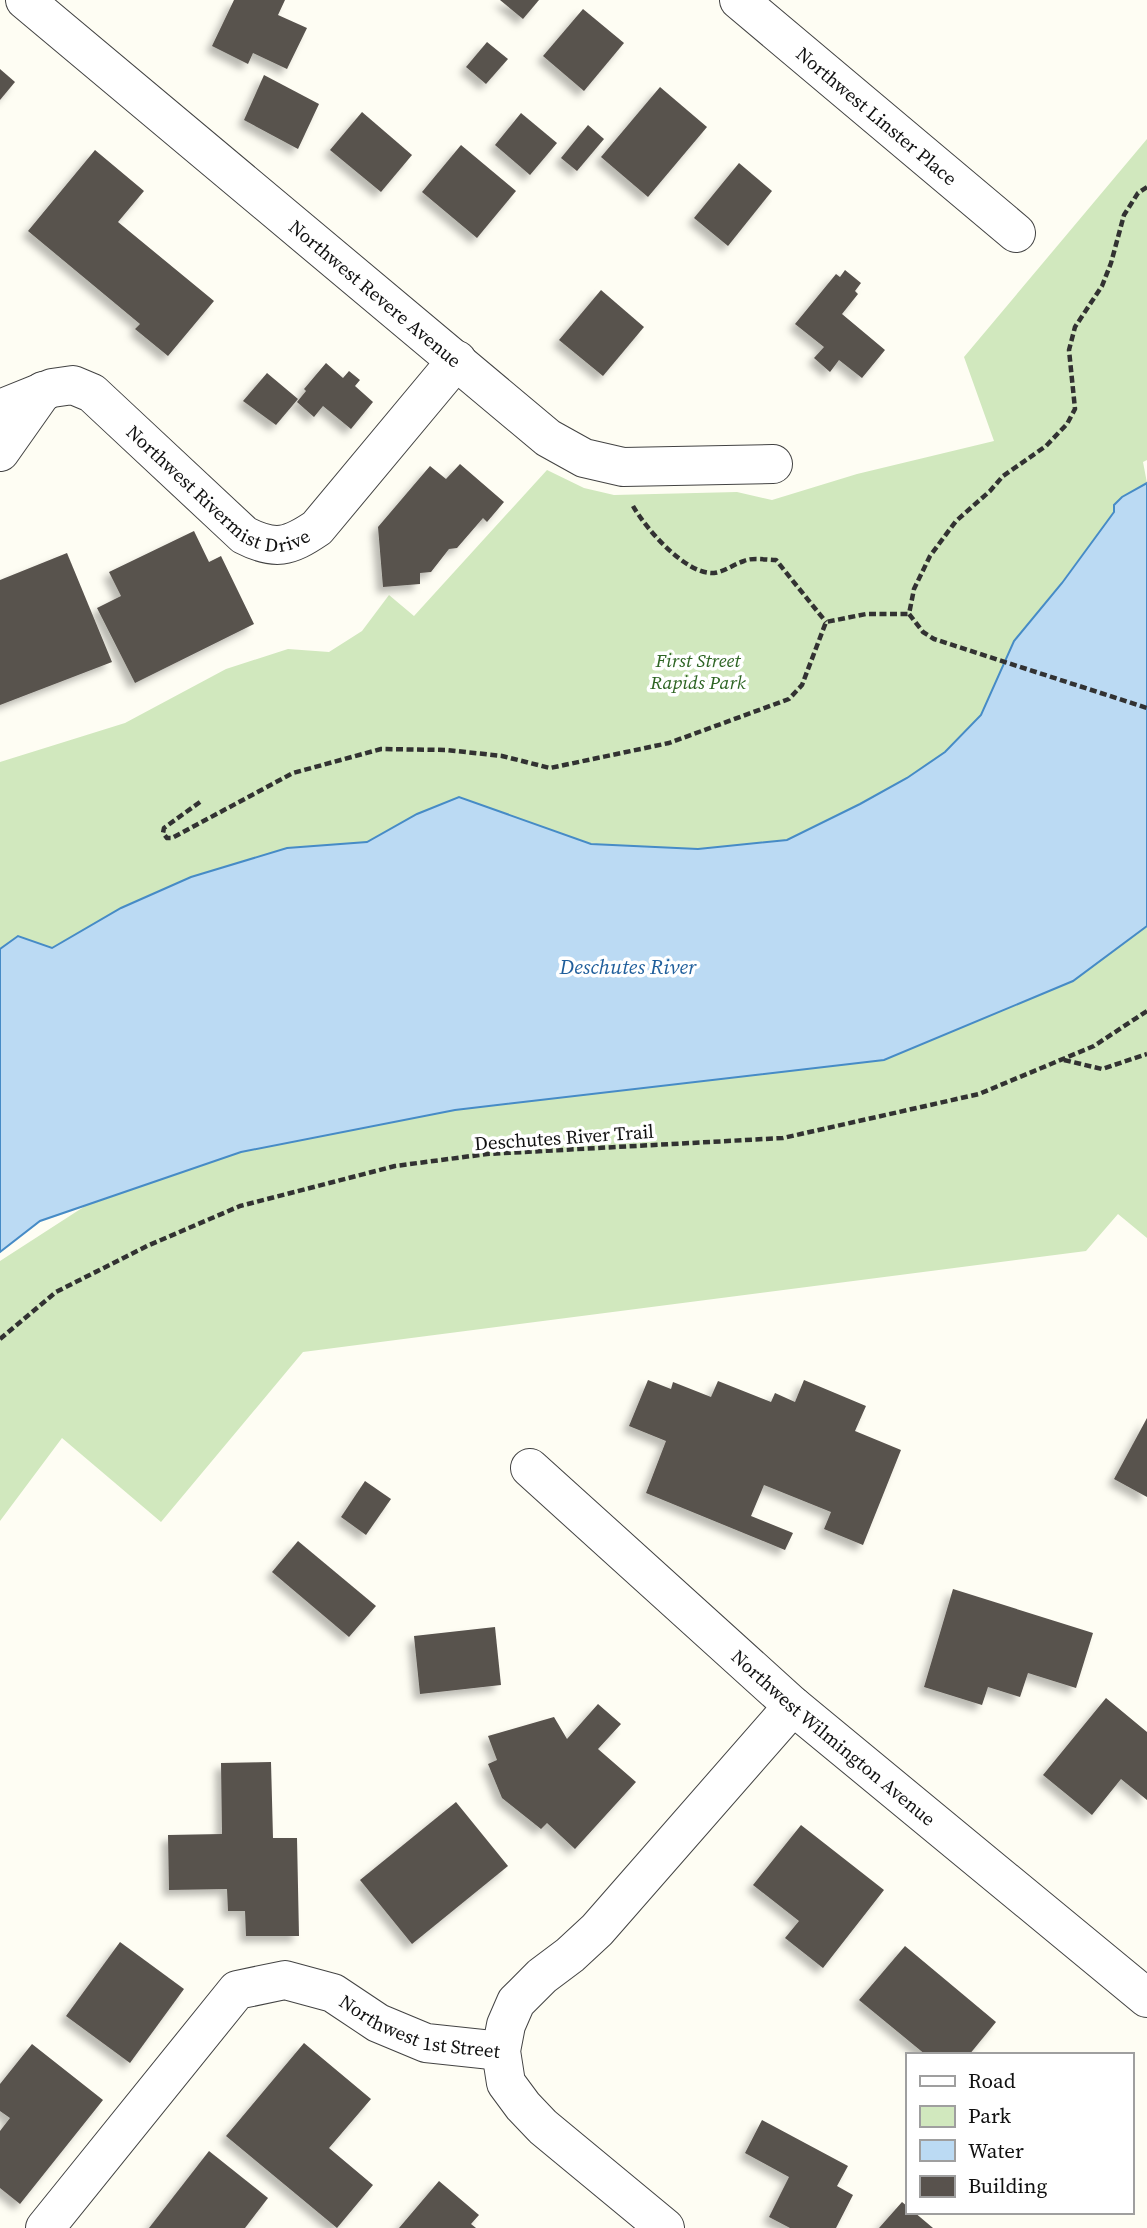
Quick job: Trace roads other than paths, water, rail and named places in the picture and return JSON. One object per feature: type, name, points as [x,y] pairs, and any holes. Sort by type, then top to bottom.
[{"type":"street","name":"Northwest Revere Avenue","points":[[25,0],[548,438],[584,458],[623,467],[774,464]]},
{"type":"street","name":"Northwest Linster Place","points":[[739,0],[1016,233]]},
{"type":"street","name":"Northwest Rivermist Drive","points":[[0,409],[43,390],[73,385],[92,393],[244,535],[264,545],[285,545],[303,538],[317,528],[457,360]]},
{"type":"street","points":[[0,452],[43,390]]},
{"type":"street","name":"Northwest Wilmington Avenue","points":[[530,1468],[793,1706],[1147,1998]]},
{"type":"street","name":"Northwest 1st Street","points":[[45,2228],[237,1990],[285,1980],[334,1993],[377,2023],[426,2043],[501,2052],[506,2025],[516,2002],[542,1976],[597,1930],[793,1706]]},
{"type":"street","points":[[501,2052],[506,2083],[529,2113],[665,2228]]},
{"type":"water","name":"Deschutes River","points":[[1147,483],[1147,926],[1073,981],[884,1060],[455,1110],[241,1152],[40,1221],[0,1252],[0,949],[18,936],[52,948],[121,908],[191,877],[287,848],[367,842],[417,814],[459,797],[591,844],[698,849],[787,840],[907,778],[945,752],[981,715],[1014,641],[1062,583],[1114,512],[1114,505],[1122,497]]},
{"type":"park label","name":"First Street Rapids Park","points":[[698,671]]}]
